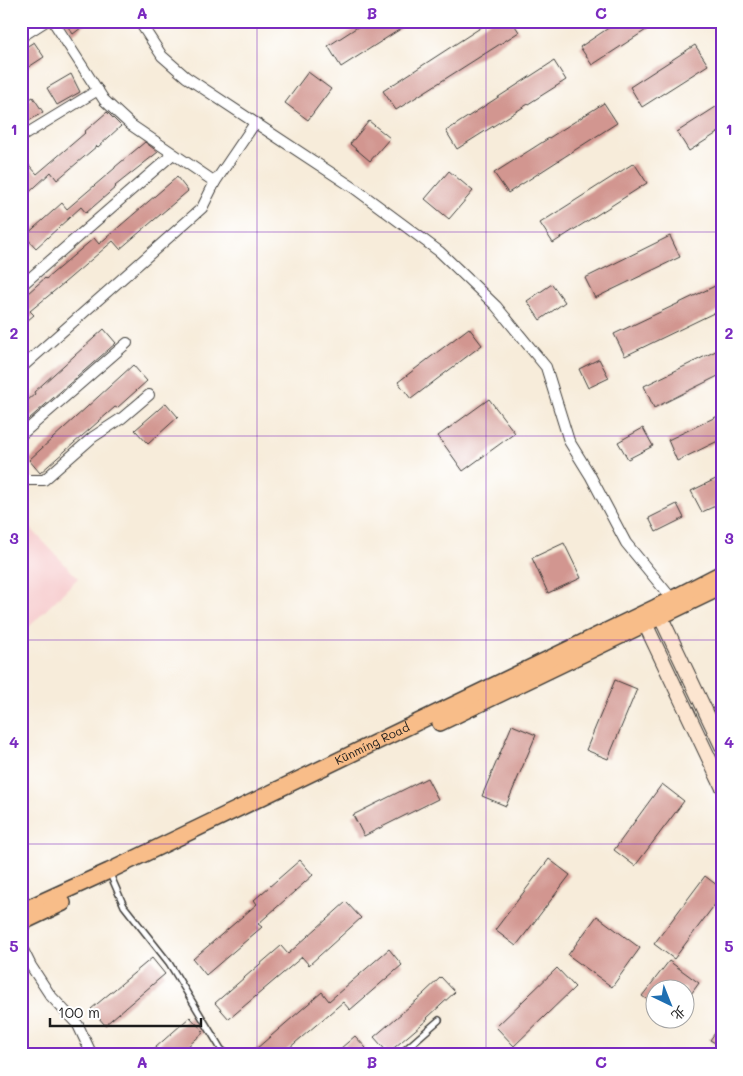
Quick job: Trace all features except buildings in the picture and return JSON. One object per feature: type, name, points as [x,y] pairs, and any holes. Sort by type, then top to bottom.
[{"type":"main road","name":"Kūnmíng Road","points":[[21,923],[111,876],[658,612],[722,573]]},
{"type":"main road","name":"Kūnmíng Road","points":[[673,604],[722,587]]},
{"type":"main road","points":[[658,612],[722,746]]},
{"type":"main road","points":[[643,619],[722,786]]},
{"type":"main road","name":"Kūnmíng Road","points":[[21,911],[111,876]]},
{"type":"street","points":[[21,37],[46,21]]},
{"type":"street","points":[[53,21],[104,100],[131,125],[215,182]]},
{"type":"street","points":[[139,21],[162,56],[186,78],[354,188],[440,252],[496,306],[546,367],[569,441],[590,475],[626,543],[673,604]]},
{"type":"street","points":[[21,137],[98,90]]},
{"type":"street","points":[[21,368],[202,208],[215,182],[255,122]]},
{"type":"street","points":[[21,286],[173,154]]},
{"type":"street","points":[[21,435],[127,343]]},
{"type":"street","points":[[21,482],[26,480],[44,480],[93,437],[122,418],[149,394]]},
{"type":"street","points":[[21,946],[31,966],[50,995],[78,1025],[92,1055]]},
{"type":"lane","points":[[111,876],[124,906],[169,963],[221,1049],[228,1055]]},
{"type":"lane","points":[[399,1055],[439,1020]]},
{"type":"shaded area","points":[[21,518],[78,578],[21,635]]}]
